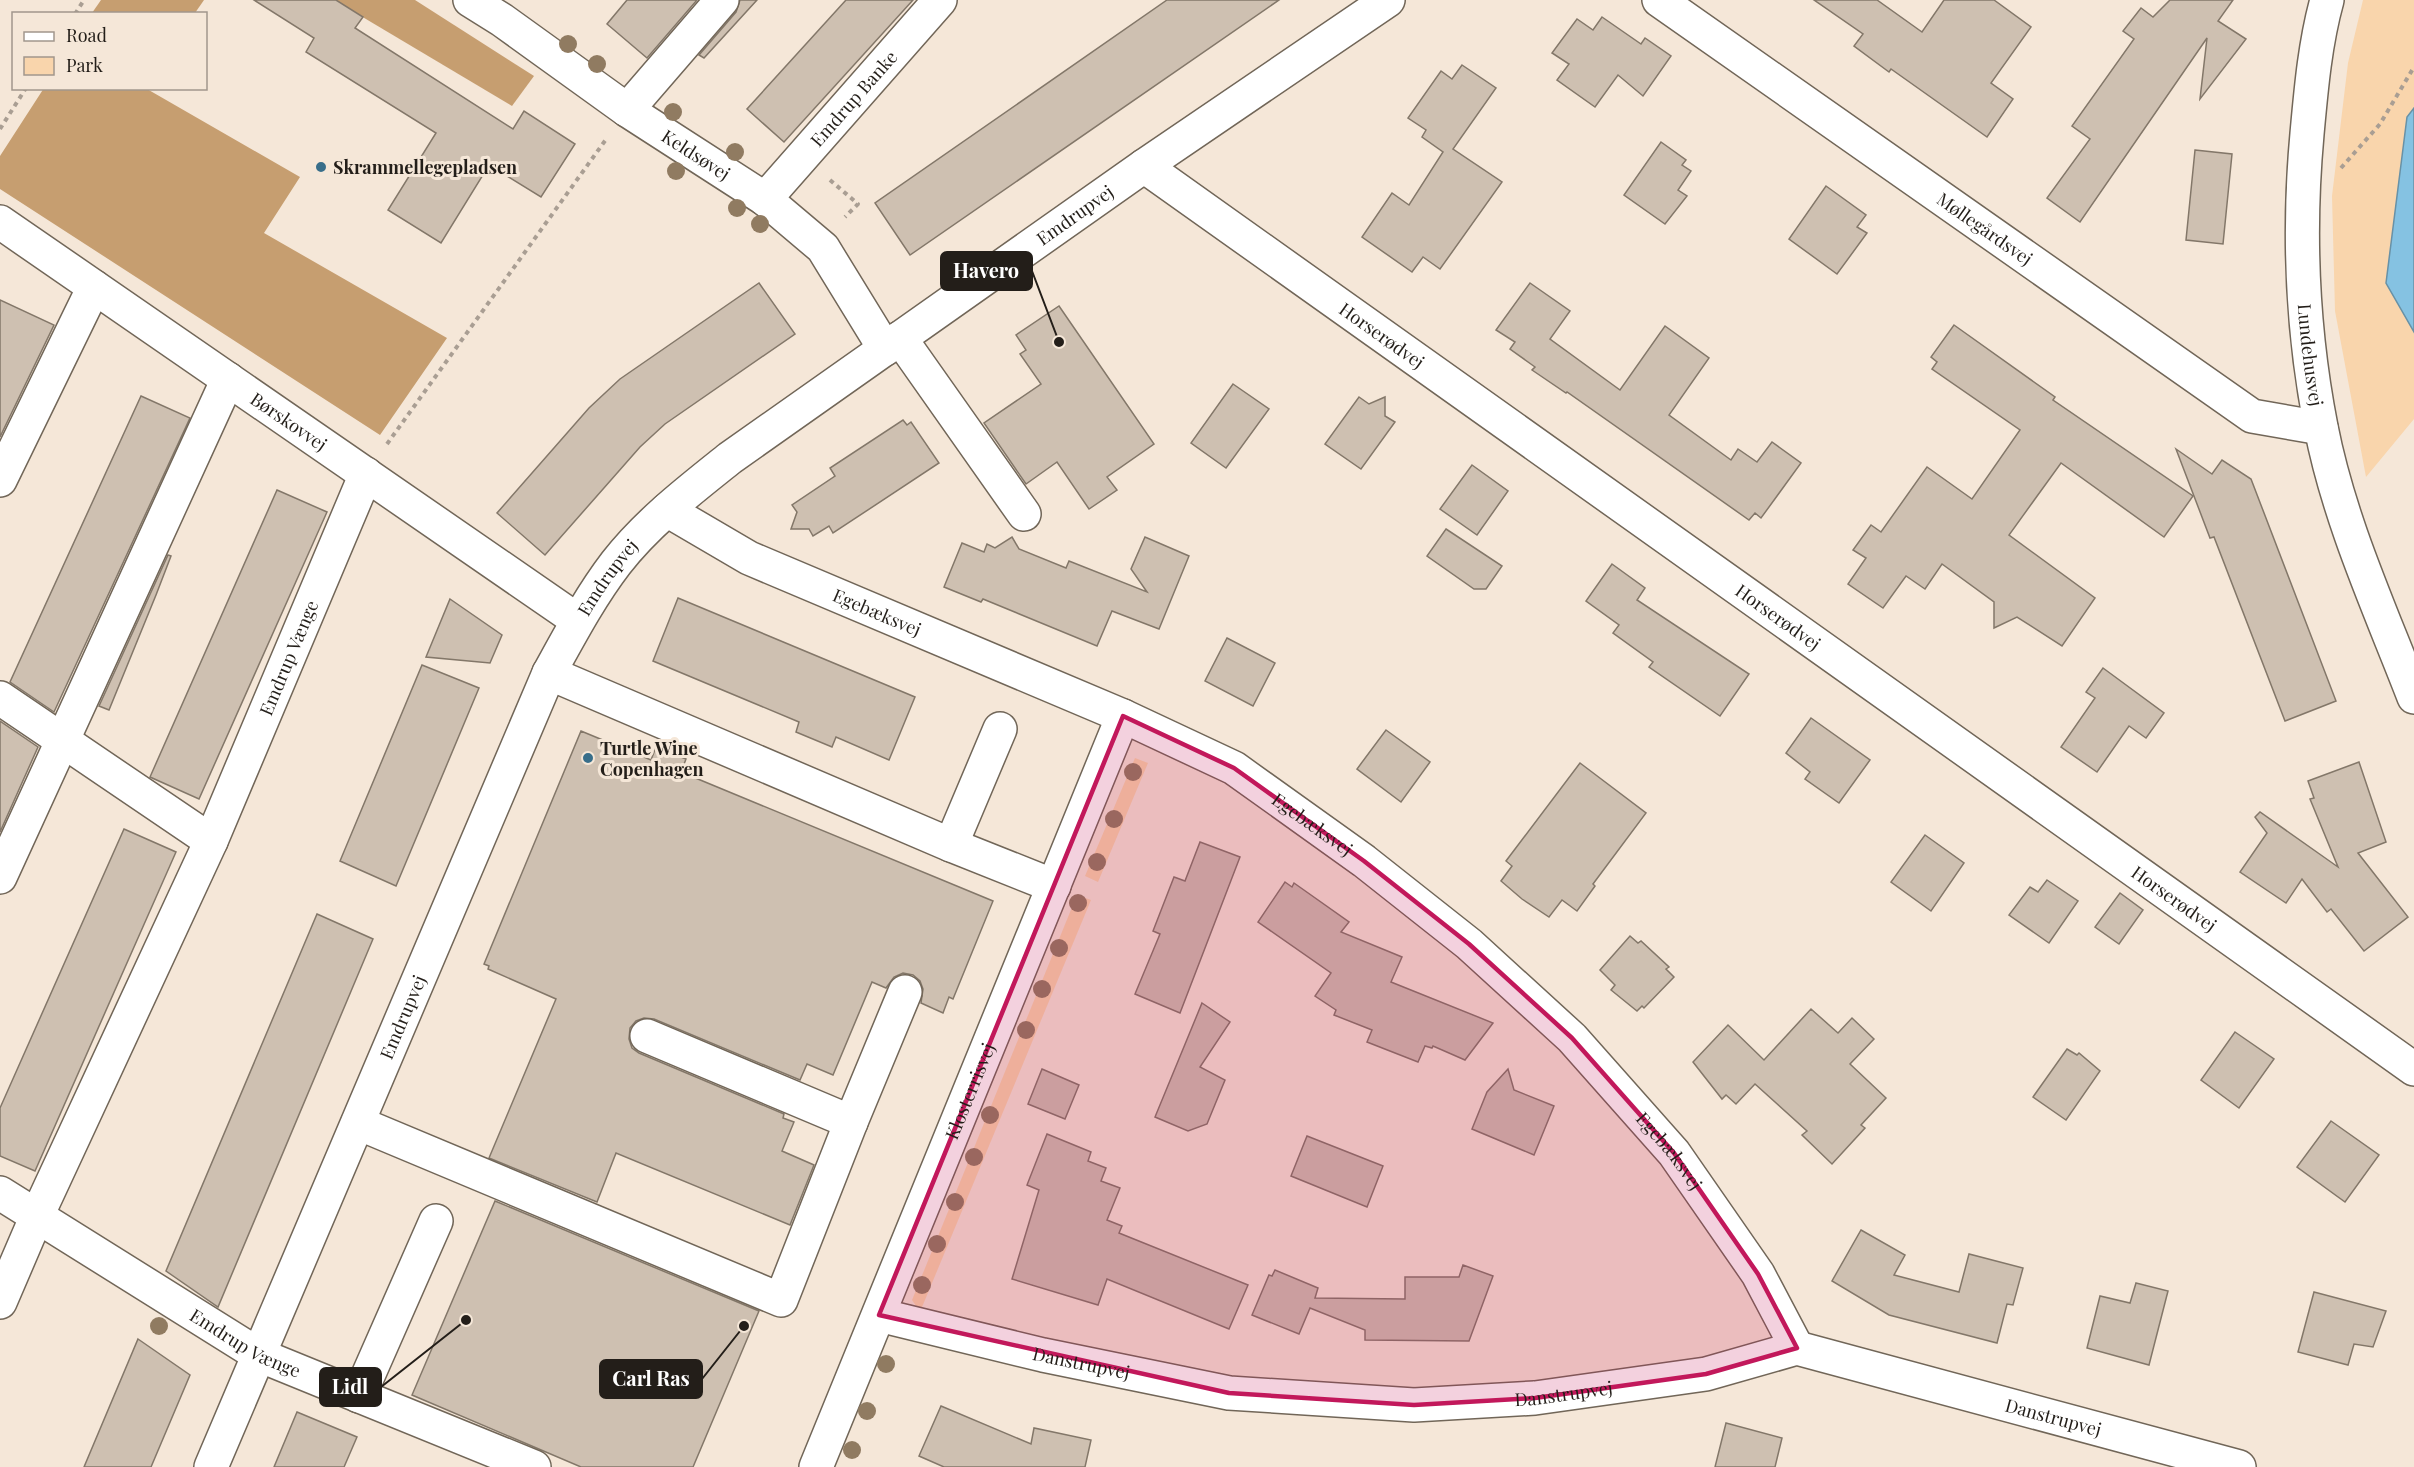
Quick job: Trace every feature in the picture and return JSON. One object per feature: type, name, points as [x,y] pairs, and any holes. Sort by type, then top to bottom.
[{"type":"street","name":"Keldsøvej","points":[[470,0],[509,10],[627,110],[765,199],[819,244],[1024,514]]},
{"type":"street","points":[[627,110],[722,0]]},
{"type":"street","name":"Emdrup Banke","points":[[765,199],[940,0]]},
{"type":"street","name":"Emdrupvej","points":[[211,1467],[549,673],[577,620],[617,562],[667,510],[730,458],[1144,166],[1388,0]]},
{"type":"street","name":"Møllegårdsvej","points":[[1659,0],[2252,416],[2321,428]]},
{"type":"street","name":"Lundehusvej","points":[[2327,0],[2312,81],[2303,182],[2303,305],[2321,428],[2351,533],[2414,697]]},
{"type":"street","name":"Horserødvej","points":[[1144,166],[2414,1069]]},
{"type":"street","name":"Børskovvej","points":[[0,222],[577,620]]},
{"type":"street","points":[[0,480],[94,287]]},
{"type":"street","points":[[0,877],[228,379]]},
{"type":"street","name":"Emdrup Vænge","points":[[0,1302],[36,1218],[212,841],[366,474]]},
{"type":"street","name":"Egebæksvej","points":[[667,510],[749,558],[1123,716],[1234,768],[1354,854],[1469,944],[1572,1038],[1674,1154],[1758,1274],[1797,1348]]},
{"type":"street","points":[[549,673],[951,845],[1054,886]]},
{"type":"street","points":[[0,698],[212,841]]},
{"type":"street","name":"Klosterrisvej","points":[[816,1467],[1123,716]]},
{"type":"street","points":[[951,845],[1000,729]]},
{"type":"street","points":[[357,1123],[781,1299],[905,992]]},
{"type":"street","points":[[647,1036],[851,1122]]},
{"type":"street","name":"Emdrup Vænge","points":[[0,1193],[36,1218],[259,1355],[534,1467]]},
{"type":"street","points":[[359,1396],[436,1221]]},
{"type":"street","name":"Danstrupvej","points":[[879,1315],[1043,1355],[1230,1393],[1414,1405],[1535,1398],[1706,1374],[1797,1348],[2239,1467]]},
{"type":"path","points":[[2303,182],[2342,168],[2380,124],[2414,68]]},
{"type":"path","points":[[0,129],[25,90]]},
{"type":"path","points":[[366,474],[627,110]]},
{"type":"path","points":[[819,244],[858,204],[829,179],[835,174]]},
{"type":"highlighted area","points":[[1123,716],[1234,768],[1364,861],[1469,944],[1572,1038],[1674,1153],[1758,1274],[1797,1348],[1706,1374],[1535,1398],[1414,1405],[1229,1393],[879,1315]]},
{"type":"green space","points":[[2363,0],[2414,0],[2414,108],[2407,118],[2386,283],[2414,332],[2414,419],[2366,477],[2335,311],[2332,196],[2348,63]]},
{"type":"green space","points":[[1135,758],[1148,763],[1098,882],[1085,876]]},
{"type":"green space","points":[[1077,895],[1091,900],[920,1312],[912,1300]]},
{"type":"shaded area","points":[[101,0],[204,0],[196,12],[93,12]]},
{"type":"shaded area","points":[[334,0],[415,0],[534,76],[512,106]]},
{"type":"shaded area","points":[[43,90],[149,90],[300,177],[264,233],[447,338],[380,435],[0,189],[0,156]]},
{"type":"water","points":[[2414,108],[2414,332],[2386,283],[2407,117]]},
{"type":"building","points":[[254,0],[336,0],[363,17],[355,28],[513,129],[524,111],[575,144],[541,197],[489,165],[441,243],[388,210],[436,133],[306,52],[314,38]]},
{"type":"building","points":[[627,0],[697,0],[647,58],[607,24]]},
{"type":"building","points":[[740,0],[757,0],[704,58],[699,55],[736,12]]},
{"type":"building","points":[[846,0],[913,0],[784,142],[747,109]]},
{"type":"building","points":[[1167,0],[1279,0],[910,255],[875,203]]},
{"type":"building","points":[[1814,0],[1877,0],[1922,32],[1944,0],[1994,0],[2031,27],[1991,83],[2013,99],[1987,137],[1891,69],[1889,72],[1854,46],[1863,34]]},
{"type":"building","points":[[2170,0],[2233,0],[2218,21],[2246,39],[2200,99],[2207,38],[2080,222],[2047,198],[2090,139],[2072,126],[2134,39],[2123,31],[2141,8],[2153,17]]},
{"type":"building","points":[[1602,17],[1641,44],[1645,38],[1671,56],[1643,96],[1618,75],[1595,107],[1557,80],[1569,64],[1552,53],[1577,19],[1593,30]]},
{"type":"building","points":[[1462,65],[1496,88],[1453,149],[1502,182],[1440,269],[1423,257],[1412,272],[1362,237],[1392,193],[1409,205],[1443,152],[1422,137],[1426,130],[1408,118],[1441,71],[1452,79]]},
{"type":"building","points":[[1661,142],[1686,160],[1682,165],[1691,171],[1678,190],[1687,196],[1665,224],[1624,195]]},
{"type":"building","points":[[2195,150],[2232,154],[2223,244],[2186,240]]},
{"type":"building","points":[[1826,186],[1866,215],[1857,227],[1867,233],[1837,274],[1789,239]]},
{"type":"building","points":[[759,283],[795,334],[665,424],[640,447],[545,555],[497,513],[589,408],[620,379]]},
{"type":"building","points":[[1530,283],[1570,311],[1550,339],[1620,390],[1665,326],[1709,358],[1669,415],[1731,460],[1738,449],[1757,462],[1772,442],[1801,463],[1761,518],[1755,513],[1749,520],[1567,392],[1532,370],[1535,367],[1510,349],[1515,342],[1496,330]]},
{"type":"building","points":[[0,300],[54,325],[0,437]]},
{"type":"building","points":[[1059,306],[1154,444],[1107,477],[1117,490],[1089,509],[1057,462],[1026,484],[984,423],[1041,384],[1020,354],[1026,350],[1016,335]]},
{"type":"building","points":[[1954,325],[2055,397],[2053,400],[2193,496],[2164,537],[2061,463],[2009,535],[2095,598],[2062,646],[2017,617],[1994,628],[1994,602],[1942,564],[1925,589],[1906,576],[1883,608],[1848,584],[1866,558],[1853,550],[1871,525],[1881,532],[1927,467],[1972,499],[2020,430],[1932,369],[1937,362],[1931,357]]},
{"type":"building","points":[[1233,384],[1269,409],[1226,468],[1191,443]]},
{"type":"building","points":[[141,396],[190,418],[54,712],[10,682]]},
{"type":"building","points":[[1359,397],[1369,404],[1385,397],[1385,416],[1395,422],[1361,469],[1325,444]]},
{"type":"building","points":[[903,420],[907,425],[911,422],[939,463],[833,533],[829,526],[813,536],[809,529],[791,529],[797,512],[792,505],[835,476],[830,468]]},
{"type":"building","points":[[2176,449],[2212,474],[2222,460],[2251,479],[2336,701],[2285,721],[2214,537],[2210,538]]},
{"type":"building","points":[[1472,465],[1508,491],[1477,535],[1440,509]]},
{"type":"building","points":[[277,490],[327,512],[199,799],[150,777]]},
{"type":"building","points":[[1446,529],[1502,566],[1486,589],[1474,589],[1427,556]]},
{"type":"building","points":[[1012,537],[1019,549],[1066,568],[1069,561],[1147,592],[1131,569],[1145,537],[1189,556],[1159,629],[1112,611],[1097,646],[983,599],[981,602],[944,587],[962,543],[984,552],[987,544],[995,548]]},
{"type":"building","points":[[168,555],[171,556],[109,710],[99,706]]},
{"type":"building","points":[[1612,564],[1645,588],[1637,600],[1749,674],[1720,716],[1649,667],[1653,662],[1613,633],[1619,625],[1586,601]]},
{"type":"building","points":[[678,598],[915,697],[889,760],[836,737],[832,747],[796,732],[799,722],[653,661]]},
{"type":"building","points":[[450,599],[502,635],[490,663],[426,657]]},
{"type":"building","points":[[1227,638],[1275,663],[1253,706],[1205,681]]},
{"type":"building","points":[[422,665],[479,688],[396,886],[340,861]]},
{"type":"building","points":[[2103,668],[2164,713],[2146,738],[2129,726],[2097,772],[2061,747],[2095,698],[2086,692]]},
{"type":"building","points":[[1811,718],[1870,760],[1839,803],[1805,779],[1810,772],[1786,753]]},
{"type":"building","points":[[0,721],[38,747],[0,832]]},
{"type":"building","points":[[1386,730],[1430,762],[1401,802],[1357,769]]},
{"type":"building","points":[[581,731],[651,760],[656,747],[686,759],[681,772],[993,901],[953,999],[949,997],[943,1013],[921,1003],[923,989],[920,981],[913,975],[903,973],[894,977],[886,988],[872,982],[833,1075],[807,1064],[800,1080],[654,1019],[644,1018],[636,1021],[630,1028],[629,1039],[632,1048],[639,1053],[784,1114],[783,1118],[794,1122],[782,1151],[814,1165],[790,1225],[616,1153],[597,1202],[489,1158],[556,999],[488,969],[489,966],[484,964]]},
{"type":"building","points":[[2359,762],[2386,842],[2358,853],[2408,917],[2364,951],[2331,909],[2327,912],[2302,879],[2286,903],[2240,872],[2267,833],[2255,817],[2260,812],[2338,867],[2310,799],[2314,798],[2308,781]]},
{"type":"building","points":[[1580,763],[1646,813],[1593,884],[1595,886],[1577,911],[1562,900],[1549,917],[1501,881],[1512,866],[1506,861]]},
{"type":"building","points":[[124,829],[176,852],[35,1171],[0,1156],[0,1108]]},
{"type":"building","points":[[1925,835],[1964,863],[1931,911],[1891,882]]},
{"type":"building","points":[[1200,842],[1240,857],[1180,1013],[1135,994],[1160,934],[1153,931],[1174,877],[1185,881]]},
{"type":"building","points":[[2047,880],[2078,901],[2049,943],[2009,915],[2030,887],[2038,892]]},
{"type":"building","points":[[1285,882],[1292,887],[1294,883],[1349,922],[1341,932],[1402,957],[1391,982],[1493,1023],[1465,1060],[1433,1046],[1432,1048],[1425,1046],[1418,1062],[1367,1042],[1372,1030],[1334,1015],[1336,1010],[1315,996],[1331,973],[1258,922]]},
{"type":"building","points":[[2120,893],[2143,910],[2119,944],[2095,927]]},
{"type":"building","points":[[317,914],[373,939],[218,1307],[166,1271]]},
{"type":"building","points":[[1630,936],[1638,943],[1641,941],[1669,967],[1666,969],[1674,977],[1644,1008],[1642,1006],[1637,1011],[1611,990],[1615,985],[1600,970]]},
{"type":"building","points":[[1202,1003],[1230,1022],[1200,1067],[1225,1080],[1207,1124],[1188,1131],[1155,1117]]},
{"type":"building","points":[[1811,1009],[1838,1033],[1852,1018],[1874,1039],[1850,1064],[1886,1098],[1861,1125],[1865,1128],[1832,1164],[1802,1135],[1807,1131],[1755,1084],[1736,1104],[1726,1095],[1722,1099],[1693,1062],[1728,1025],[1764,1060]]},
{"type":"building","points":[[2235,1032],[2274,1059],[2239,1108],[2201,1080]]},
{"type":"building","points":[[2067,1049],[2077,1055],[2079,1053],[2100,1071],[2066,1120],[2033,1097]]},
{"type":"building","points":[[1042,1069],[1079,1085],[1065,1119],[1028,1104]]},
{"type":"building","points":[[1508,1069],[1514,1090],[1554,1106],[1534,1155],[1472,1129],[1487,1092]]},
{"type":"building","points":[[2331,1121],[2379,1155],[2345,1202],[2297,1167]]},
{"type":"building","points":[[1047,1134],[1091,1152],[1088,1161],[1106,1168],[1101,1181],[1120,1188],[1107,1220],[1122,1226],[1119,1233],[1248,1285],[1229,1329],[1107,1279],[1098,1305],[1012,1279],[1039,1190],[1027,1185]]},
{"type":"building","points":[[1307,1136],[1383,1166],[1367,1207],[1291,1176]]},
{"type":"building","points":[[495,1201],[759,1311],[693,1467],[581,1467],[412,1395]]},
{"type":"building","points":[[1861,1230],[1905,1255],[1894,1275],[1959,1292],[1969,1254],[2023,1268],[2013,1305],[2007,1304],[1997,1343],[1889,1315],[1832,1281]]},
{"type":"building","points":[[1463,1265],[1493,1276],[1469,1341],[1365,1340],[1365,1330],[1310,1308],[1299,1334],[1252,1315],[1269,1275],[1272,1276],[1275,1270],[1318,1288],[1315,1298],[1405,1299],[1405,1277],[1459,1277]]},
{"type":"building","points":[[2136,1283],[2168,1291],[2149,1365],[2087,1348],[2100,1296],[2130,1303]]},
{"type":"building","points":[[2314,1292],[2386,1311],[2373,1347],[2354,1344],[2348,1365],[2298,1352]]},
{"type":"building","points":[[138,1339],[190,1375],[151,1467],[84,1467]]},
{"type":"building","points":[[941,1406],[1031,1444],[1034,1428],[1091,1440],[1085,1467],[944,1467],[919,1456]]},
{"type":"building","points":[[297,1412],[357,1437],[344,1467],[274,1467]]},
{"type":"building","points":[[1726,1423],[1782,1438],[1775,1467],[1715,1467]]},
{"type":"place","name":"Skrammellegepladsen","points":[[321,167]]},
{"type":"place","name":"Havero","points":[[1059,342]]},
{"type":"place","name":"Turtle Wine Copenhagen","points":[[588,758]]},
{"type":"place","name":"Lidl","points":[[466,1320]]},
{"type":"place","name":"Carl Ras","points":[[744,1326]]}]
